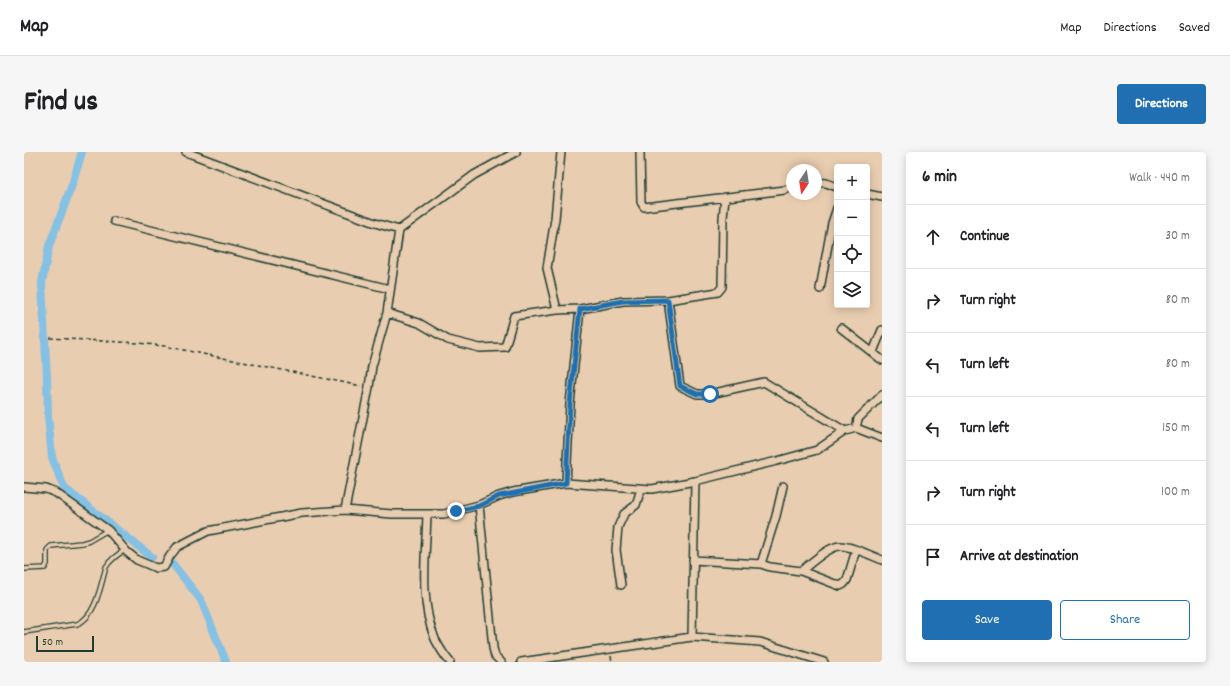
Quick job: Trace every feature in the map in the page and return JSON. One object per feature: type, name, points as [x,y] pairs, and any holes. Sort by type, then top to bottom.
[{"type":"street","points":[[186,152],[375,223],[399,230]]},
{"type":"street","points":[[345,510],[372,366],[387,312],[399,230],[474,175],[516,152]]},
{"type":"street","points":[[557,310],[547,268],[555,219],[561,152]]},
{"type":"street","points":[[640,152],[641,202],[644,207],[786,190]]},
{"type":"street","points":[[822,183],[834,186]]},
{"type":"street","points":[[870,195],[882,198]]},
{"type":"street","points":[[387,312],[419,323],[448,340],[480,348],[501,348],[505,347],[514,316],[557,310],[580,309],[623,301],[668,300],[718,292],[722,287],[723,218],[725,196]]},
{"type":"street","points":[[820,289],[834,217]]},
{"type":"street","points":[[114,221],[390,289]]},
{"type":"street","points":[[668,300],[680,386],[697,394],[710,394],[764,382],[845,431]]},
{"type":"street","points":[[566,483],[570,404],[580,309]]},
{"type":"street","points":[[841,328],[882,360]]},
{"type":"street","points":[[873,352],[882,330]]},
{"type":"street","points":[[856,428],[858,419],[882,395]]},
{"type":"street","points":[[24,487],[46,489],[56,492],[108,530],[125,550],[137,560],[156,568],[161,568],[164,567],[177,547],[208,531],[302,513],[345,510],[392,514],[444,514],[479,506],[499,496],[566,483],[652,490],[695,481],[817,450],[845,431],[856,428],[882,438]]},
{"type":"street","points":[[692,637],[695,481]]},
{"type":"street","points":[[761,564],[776,516],[783,486]]},
{"type":"street","points":[[621,585],[616,550],[618,527],[624,514],[636,505],[641,489]]},
{"type":"street","points":[[479,506],[492,648],[495,656],[500,662]]},
{"type":"street","points":[[427,514],[425,593],[427,608],[435,640],[450,662]]},
{"type":"street","points":[[801,572],[829,550],[840,546],[856,550],[882,560]]},
{"type":"street","points":[[693,560],[761,564],[801,572],[840,586],[847,580],[856,550]]},
{"type":"street","points":[[521,662],[692,637],[760,642],[824,662]]},
{"type":"lane","points":[[24,569],[45,568],[47,564],[47,550],[51,546],[82,544],[108,530]]},
{"type":"lane","points":[[24,632],[77,624],[86,620],[94,605],[106,567],[114,557],[125,550]]},
{"type":"path","points":[[50,338],[164,346],[326,380],[369,387]]},
{"type":"waterway","points":[[82,152],[72,185],[49,246],[42,283],[48,416],[52,457],[64,488],[152,557]]},
{"type":"waterway","points":[[172,563],[201,600],[226,662]]},
{"type":"route","points":[[456,511],[479,506],[499,496],[513,492],[566,483],[570,404],[580,309],[623,301],[668,300],[680,386],[697,394],[710,394]]}]
